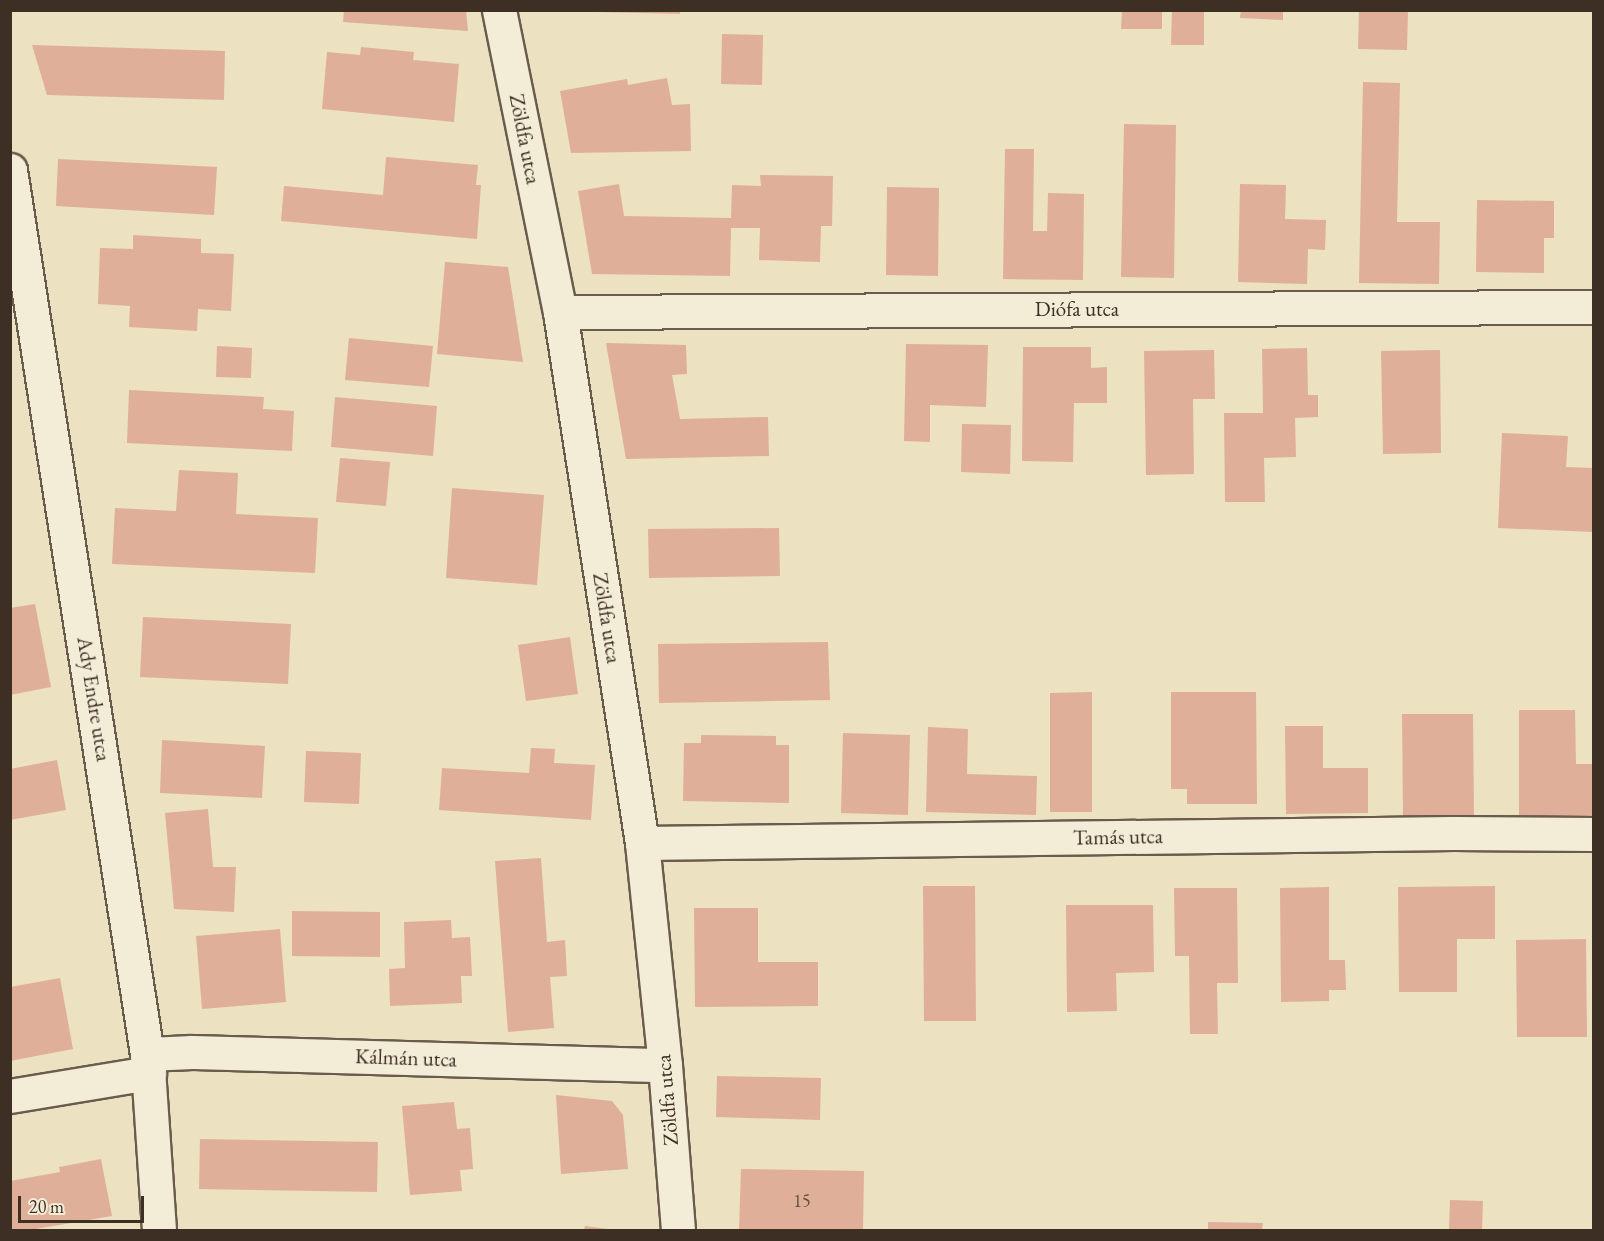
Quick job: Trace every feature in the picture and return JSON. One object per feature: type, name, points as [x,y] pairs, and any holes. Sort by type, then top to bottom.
[{"type":"street","name":"Zöldfa utca","points":[[499,10],[560,312],[642,843],[665,1065],[678,1230]]},
{"type":"street","name":"Ady Endre utca","points":[[10,170],[148,1064],[159,1230]]},
{"type":"street","name":"Diófa utca","points":[[560,312],[1593,307]]},
{"type":"street","name":"Tamás utca","points":[[642,843],[1453,832],[1593,834]]},
{"type":"street","name":"Kálmán utca","points":[[10,1096],[192,1052],[665,1065]]},
{"type":"building","points":[[344,10],[466,10],[468,31],[343,22]]},
{"type":"building","points":[[597,10],[680,10],[680,14],[597,12]]},
{"type":"building","points":[[1122,10],[1162,10],[1162,29],[1121,29]]},
{"type":"building","points":[[1172,10],[1204,10],[1204,45],[1171,45]]},
{"type":"building","points":[[1241,10],[1283,10],[1283,20],[1240,18]]},
{"type":"building","points":[[1359,10],[1408,10],[1407,50],[1358,49]]},
{"type":"building","points":[[722,34],[763,35],[762,85],[721,84]]},
{"type":"building","points":[[32,45],[225,51],[224,100],[47,95]]},
{"type":"building","points":[[361,47],[414,52],[413,60],[459,64],[454,122],[322,109],[327,52],[360,55]]},
{"type":"building","points":[[667,78],[672,105],[690,104],[691,151],[571,153],[560,91],[627,79],[628,85]]},
{"type":"building","points":[[1363,82],[1400,83],[1397,222],[1440,222],[1439,284],[1359,283]]},
{"type":"building","points":[[1124,124],[1176,125],[1174,278],[1121,277]]},
{"type":"building","points":[[1005,149],[1034,149],[1033,231],[1047,231],[1048,193],[1084,194],[1083,280],[1003,279]]},
{"type":"building","points":[[386,157],[478,165],[476,185],[481,185],[477,239],[281,221],[284,186],[383,195]]},
{"type":"building","points":[[58,159],[217,167],[214,215],[56,206]]},
{"type":"building","points":[[760,175],[833,176],[832,226],[821,226],[820,262],[759,260],[760,228],[731,228],[730,276],[592,274],[578,191],[619,184],[624,216],[731,218],[732,185],[761,186]]},
{"type":"building","points":[[1240,184],[1286,185],[1285,219],[1326,220],[1325,250],[1308,249],[1307,284],[1238,282]]},
{"type":"building","points":[[887,187],[939,188],[938,276],[886,275]]},
{"type":"building","points":[[1477,200],[1554,201],[1554,238],[1544,238],[1544,273],[1476,272]]},
{"type":"building","points":[[133,235],[201,239],[201,253],[234,254],[231,311],[198,309],[197,331],[129,327],[130,306],[98,304],[100,248],[133,249]]},
{"type":"building","points":[[445,262],[508,267],[523,362],[437,354]]},
{"type":"building","points":[[349,338],[433,346],[429,387],[345,380]]},
{"type":"building","points":[[606,343],[686,345],[687,374],[672,375],[680,419],[768,417],[769,456],[626,459]]},
{"type":"building","points":[[906,344],[988,345],[986,407],[930,405],[930,442],[904,441]]},
{"type":"building","points":[[217,346],[252,348],[251,378],[216,377]]},
{"type":"building","points":[[1023,347],[1091,347],[1091,368],[1107,367],[1107,403],[1074,403],[1073,462],[1022,461]]},
{"type":"building","points":[[1307,348],[1308,395],[1318,395],[1318,417],[1295,418],[1296,457],[1264,458],[1265,502],[1225,502],[1224,413],[1263,413],[1262,349]]},
{"type":"building","points":[[1214,350],[1215,399],[1193,399],[1194,474],[1146,475],[1144,351]]},
{"type":"building","points":[[1440,350],[1441,453],[1383,454],[1381,351]]},
{"type":"building","points":[[129,390],[264,397],[263,409],[294,411],[292,451],[127,443]]},
{"type":"building","points":[[335,397],[437,406],[433,456],[331,447]]},
{"type":"building","points":[[962,424],[1011,425],[1010,474],[961,472]]},
{"type":"building","points":[[1502,433],[1568,436],[1566,467],[1593,468],[1593,532],[1498,528]]},
{"type":"building","points":[[340,458],[390,462],[386,506],[336,502]]},
{"type":"building","points":[[179,470],[238,473],[236,514],[318,518],[315,573],[112,564],[115,508],[176,511]]},
{"type":"building","points":[[452,488],[544,495],[537,585],[446,578]]},
{"type":"building","points":[[779,528],[780,576],[649,578],[648,529]]},
{"type":"building","points":[[35,604],[51,687],[10,695],[10,608]]},
{"type":"building","points":[[143,617],[291,624],[288,684],[140,677]]},
{"type":"building","points":[[570,637],[578,694],[526,701],[518,645]]},
{"type":"building","points":[[828,642],[830,700],[659,703],[658,644]]},
{"type":"building","points":[[1092,692],[1092,812],[1050,812],[1050,693]]},
{"type":"building","points":[[1171,692],[1256,692],[1257,804],[1187,804],[1187,789],[1171,789]]},
{"type":"building","points":[[1519,710],[1575,710],[1576,764],[1592,764],[1592,820],[1519,820]]},
{"type":"building","points":[[1402,714],[1473,714],[1474,817],[1403,817]]},
{"type":"building","points":[[1285,726],[1323,726],[1323,768],[1368,768],[1368,813],[1286,814]]},
{"type":"building","points":[[928,727],[968,729],[967,774],[1037,776],[1036,815],[926,812]]},
{"type":"building","points":[[843,733],[910,735],[908,815],[841,813]]},
{"type":"building","points":[[701,735],[776,736],[776,745],[789,745],[789,803],[683,801],[684,743],[701,743]]},
{"type":"building","points":[[162,740],[265,746],[262,798],[160,793]]},
{"type":"building","points":[[531,748],[555,749],[554,763],[595,765],[591,820],[439,810],[442,768],[529,773]]},
{"type":"building","points":[[306,751],[361,753],[359,804],[304,802]]},
{"type":"building","points":[[57,760],[66,810],[10,820],[10,769]]},
{"type":"building","points":[[208,809],[213,867],[236,867],[234,912],[174,909],[165,813]]},
{"type":"building","points":[[541,858],[547,942],[565,940],[567,976],[550,977],[554,1028],[508,1032],[495,861]]},
{"type":"building","points":[[923,886],[975,886],[976,1021],[924,1021]]},
{"type":"building","points":[[1495,886],[1495,939],[1457,939],[1457,992],[1399,992],[1398,887]]},
{"type":"building","points":[[1329,887],[1329,960],[1345,960],[1346,990],[1329,990],[1329,1001],[1281,1002],[1280,888]]},
{"type":"building","points":[[1174,888],[1237,888],[1238,983],[1217,983],[1218,1034],[1190,1034],[1189,956],[1175,956]]},
{"type":"building","points":[[1066,905],[1153,905],[1154,972],[1116,973],[1117,1011],[1067,1012]]},
{"type":"building","points":[[694,908],[758,908],[758,962],[818,962],[818,1006],[695,1007]]},
{"type":"building","points":[[292,911],[380,912],[380,957],[292,956]]},
{"type":"building","points":[[451,920],[452,938],[470,937],[472,976],[461,976],[462,1003],[390,1006],[389,969],[405,968],[404,922]]},
{"type":"building","points":[[280,929],[286,1002],[202,1009],[196,936]]},
{"type":"building","points":[[1586,939],[1587,1037],[1517,1037],[1516,940]]},
{"type":"building","points":[[60,978],[73,1049],[10,1061],[10,987]]},
{"type":"building","points":[[717,1076],[821,1078],[820,1120],[716,1117]]},
{"type":"building","points":[[556,1095],[612,1101],[623,1115],[628,1169],[561,1174]]},
{"type":"building","points":[[454,1102],[457,1129],[470,1128],[473,1169],[460,1170],[462,1191],[410,1195],[402,1106]]},
{"type":"building","points":[[200,1139],[378,1142],[377,1192],[199,1189]]},
{"type":"building","points":[[101,1159],[112,1216],[30,1230],[10,1230],[10,1181],[60,1172],[59,1167]]},
{"type":"building","points":[[741,1169],[864,1171],[863,1230],[739,1230]]},
{"type":"building","points":[[1450,1200],[1483,1201],[1482,1230],[1449,1230]]},
{"type":"building","points":[[1208,1222],[1263,1223],[1262,1230],[1208,1230]]},
{"type":"building","points":[[585,1226],[608,1229],[608,1230],[584,1230]]}]
